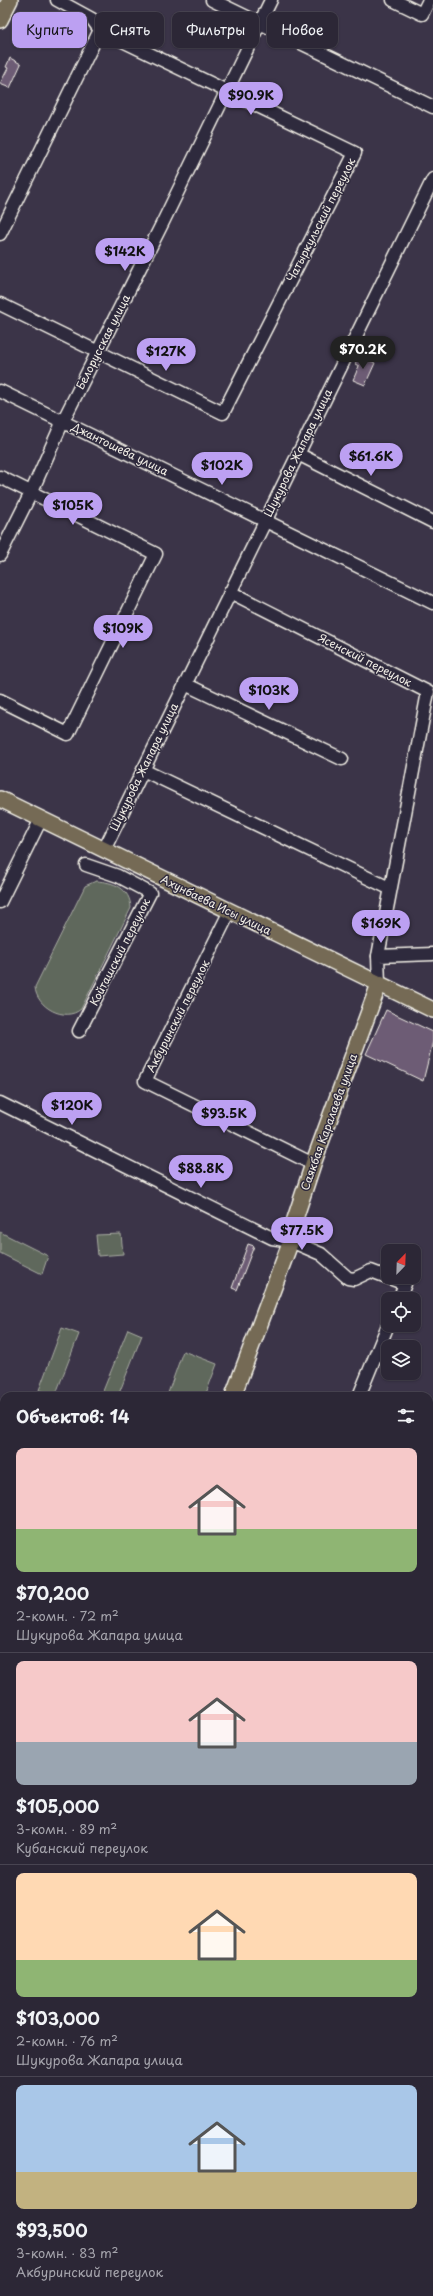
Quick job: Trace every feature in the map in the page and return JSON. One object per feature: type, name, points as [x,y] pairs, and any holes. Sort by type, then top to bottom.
[{"type":"main road","points":[[0,20],[10,0]]},
{"type":"main road","name":"Ахунбаева Исы улица","points":[[0,799],[433,1010]]},
{"type":"main road","name":"Саякбая Каралаева улица","points":[[234,1392],[291,1241],[292,1228],[313,1164],[379,984]]},
{"type":"street","points":[[57,0],[92,19],[95,23]]},
{"type":"street","points":[[212,0],[433,107]]},
{"type":"street","name":"Белорусская улица","points":[[0,555],[32,493],[63,421],[271,0]]},
{"type":"street","points":[[393,0],[422,14],[429,0]]},
{"type":"street","points":[[0,234],[95,40]]},
{"type":"street","name":"Чатыркульский переулок","points":[[0,304],[223,413],[355,153],[137,48]]},
{"type":"street","name":"Шукурова Жапара улица","points":[[104,850],[298,454],[430,194],[433,179]]},
{"type":"street","name":"Джантошева улица","points":[[0,391],[433,603]]},
{"type":"street","points":[[298,454],[433,522]]},
{"type":"street","points":[[0,477],[156,554],[68,734],[0,700]]},
{"type":"street","name":"Ясенский переулок","points":[[230,592],[428,692],[389,888],[378,956],[379,984]]},
{"type":"street","points":[[185,684],[342,759]]},
{"type":"street","points":[[143,770],[389,888]]},
{"type":"street","points":[[0,902],[41,819]]},
{"type":"street","name":"Койташский переулок","points":[[79,1031],[150,893],[118,876],[86,865]]},
{"type":"street","name":"Акбуринский переулок","points":[[230,911],[145,1081],[313,1164]]},
{"type":"street","points":[[378,956],[433,954]]},
{"type":"street","points":[[0,1103],[272,1238],[291,1241],[321,1254],[348,1278],[354,1279],[371,1271],[405,1284],[402,1292]]},
{"type":"street","points":[[361,1392],[385,1332]]},
{"type":"green space","points":[[96,881],[109,883],[120,887],[128,895],[131,908],[81,1009],[74,1013],[67,1014],[52,1011],[40,1001],[35,987],[85,886]]},
{"type":"green space","points":[[0,1232],[48,1256],[42,1274],[0,1253]]},
{"type":"green space","points":[[121,1234],[123,1254],[98,1256],[96,1235]]},
{"type":"green space","points":[[62,1328],[79,1334],[57,1392],[44,1392],[39,1390]]},
{"type":"green space","points":[[128,1329],[142,1335],[120,1392],[103,1392]]},
{"type":"green space","points":[[183,1351],[217,1364],[206,1392],[168,1392]]},
{"type":"building","points":[[10,58],[21,64],[10,88],[0,84],[8,68],[6,67]]},
{"type":"building","points":[[359,355],[375,363],[365,385],[353,380],[359,366],[355,364]]},
{"type":"building","points":[[386,1010],[433,1032],[433,1041],[423,1081],[366,1054]]},
{"type":"building","points":[[248,1244],[254,1246],[237,1290],[232,1288]]}]
